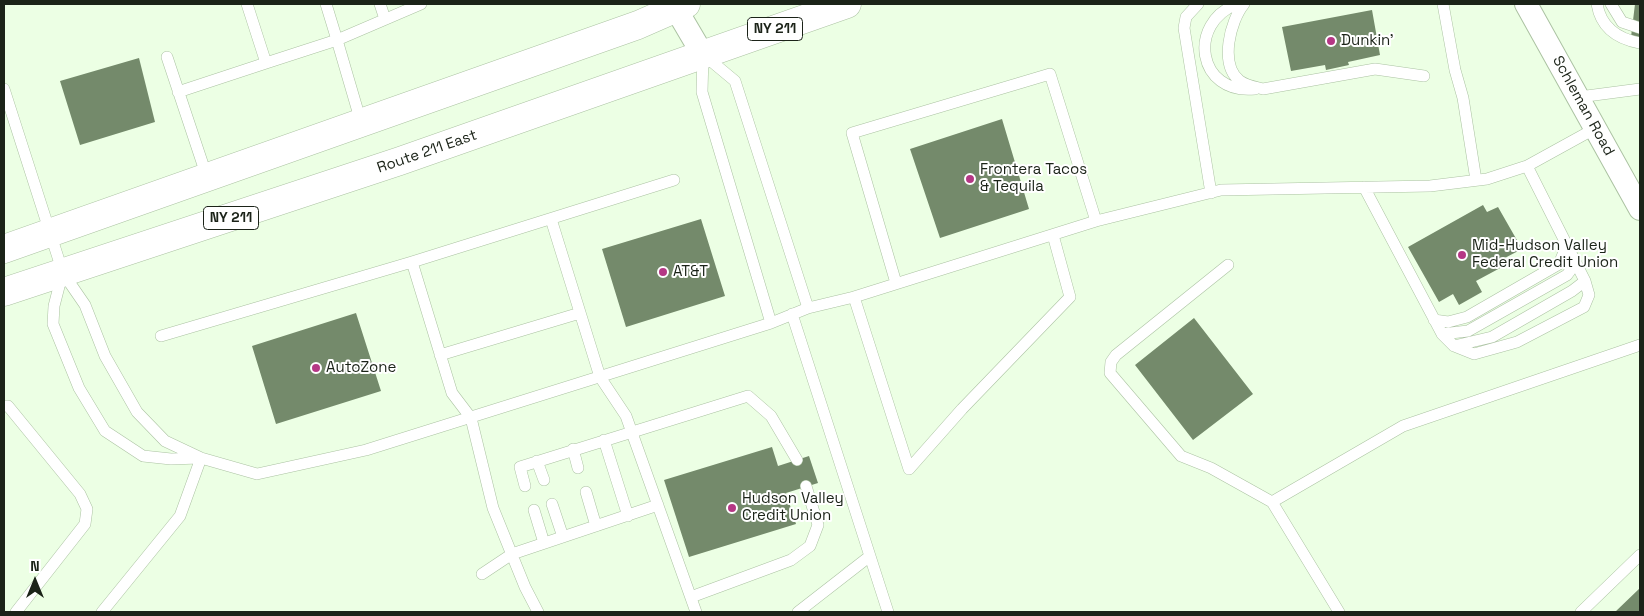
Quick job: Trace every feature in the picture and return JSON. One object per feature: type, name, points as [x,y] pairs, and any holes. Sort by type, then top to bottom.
[{"type":"main road","name":"Route 211 East","points":[[4,292],[391,164],[847,4]]},
{"type":"main road","points":[[4,250],[207,176],[638,25],[678,5]]},
{"type":"street","name":"Schleman Road","points":[[1526,4],[1640,210]]},
{"type":"street","points":[[678,5],[703,55]]},
{"type":"lane","points":[[247,4],[266,63]]},
{"type":"lane","points":[[326,4],[361,122]]},
{"type":"lane","points":[[380,4],[385,19]]},
{"type":"lane","points":[[178,92],[337,40],[420,4]]},
{"type":"lane","points":[[1198,4],[1186,17],[1184,28],[1210,193]]},
{"type":"lane","points":[[1237,4],[1229,7],[1208,31],[1205,60],[1210,69],[1226,85],[1242,91],[1263,89],[1375,69],[1424,76]]},
{"type":"lane","points":[[1244,4],[1232,26],[1229,37],[1230,62],[1239,80],[1250,86],[1263,89]]},
{"type":"lane","points":[[1443,4],[1455,70],[1463,98],[1476,180]]},
{"type":"lane","points":[[1597,4],[1602,20],[1613,33],[1624,40],[1640,43]]},
{"type":"lane","points":[[1611,4],[1622,22],[1640,28]]},
{"type":"lane","points":[[703,55],[735,80],[808,308]]},
{"type":"lane","points":[[703,55],[702,92],[771,323]]},
{"type":"lane","points":[[167,57],[207,176]]},
{"type":"lane","points":[[896,283],[852,133],[1050,74],[1096,221]]},
{"type":"lane","points":[[1579,98],[1640,89]]},
{"type":"lane","points":[[4,90],[63,273],[85,305],[105,356],[137,412],[165,441],[201,458],[257,474],[366,450],[771,323],[808,308],[854,297],[1096,221],[1221,190],[1430,186],[1476,180],[1527,166],[1596,128]]},
{"type":"lane","points":[[1364,188],[1442,334],[1454,346],[1474,354],[1516,342],[1584,307],[1589,295],[1585,281],[1566,247],[1527,166]]},
{"type":"lane","points":[[161,336],[412,262],[674,180]]},
{"type":"lane","points":[[552,219],[600,377],[626,416],[696,612]]},
{"type":"lane","points":[[854,297],[909,470],[962,409],[1070,297],[1053,235]]},
{"type":"lane","points":[[1434,320],[1448,322],[1467,317],[1559,264],[1566,247]]},
{"type":"lane","points":[[412,262],[452,392],[471,418],[493,508],[538,612]]},
{"type":"lane","points":[[1442,334],[1468,331],[1567,275],[1575,264]]},
{"type":"lane","points":[[1228,265],[1116,355],[1110,367],[1113,378],[1181,456],[1211,468],[1272,502],[1339,612]]},
{"type":"lane","points":[[63,273],[54,306],[53,324],[79,388],[105,431],[143,456],[171,459],[201,458]]},
{"type":"lane","points":[[1454,346],[1492,337],[1572,291],[1585,281]]},
{"type":"lane","points":[[440,355],[580,313]]},
{"type":"lane","points":[[792,314],[888,612]]},
{"type":"lane","points":[[1272,502],[1403,426],[1640,346]]},
{"type":"lane","points":[[525,486],[520,466],[748,396],[771,416],[797,460]]},
{"type":"lane","points":[[4,406],[8,406],[63,472],[80,494],[87,509],[85,524],[16,612]]},
{"type":"lane","points":[[604,440],[628,516]]},
{"type":"lane","points":[[573,449],[578,468]]},
{"type":"lane","points":[[102,612],[180,516],[201,458]]},
{"type":"lane","points":[[537,461],[544,480]]},
{"type":"lane","points":[[691,597],[791,560],[810,546],[818,525],[806,486]]},
{"type":"lane","points":[[586,492],[596,526]]},
{"type":"lane","points":[[552,504],[563,537]]},
{"type":"lane","points":[[482,574],[512,554],[658,505]]},
{"type":"lane","points":[[534,510],[544,543]]},
{"type":"lane","points":[[1581,612],[1640,555]]},
{"type":"lane","points":[[798,612],[870,556]]},
{"type":"building","points":[[1635,4],[1640,4],[1640,38],[1631,37]]},
{"type":"building","name":"Dunkin'","points":[[1372,10],[1380,55],[1348,62],[1349,65],[1326,70],[1325,65],[1291,71],[1282,27]]},
{"type":"building","points":[[139,58],[155,122],[80,145],[60,81]]},
{"type":"building","name":"Frontera Tacos & Tequila","points":[[1002,119],[1029,209],[940,238],[910,149]]},
{"type":"building","name":"Mid-Hudson Valley Federal Credit Union","points":[[1483,205],[1487,212],[1498,207],[1522,249],[1499,261],[1502,267],[1476,281],[1482,292],[1459,305],[1453,294],[1439,302],[1408,247]]},
{"type":"building","name":"AT&T","points":[[701,219],[725,296],[626,327],[602,249]]},
{"type":"building","name":"AutoZone","points":[[356,313],[381,391],[276,424],[252,346]]},
{"type":"building","points":[[1194,318],[1253,394],[1193,440],[1135,365]]},
{"type":"building","name":"Hudson Valley Credit Union","points":[[772,447],[778,466],[809,456],[818,483],[786,493],[796,524],[689,557],[664,480]]},
{"type":"building","points":[[1640,588],[1640,612],[1615,612]]},
{"type":"place","name":"Dunkin'","points":[[1331,41]]},
{"type":"place","name":"Frontera Tacos & Tequila","points":[[970,179]]},
{"type":"place","name":"Mid-Hudson Valley Federal Credit Union","points":[[1462,255]]},
{"type":"place","name":"AT&T","points":[[663,272]]},
{"type":"place","name":"AutoZone","points":[[316,368]]},
{"type":"place","name":"Hudson Valley Credit Union","points":[[732,508]]}]
